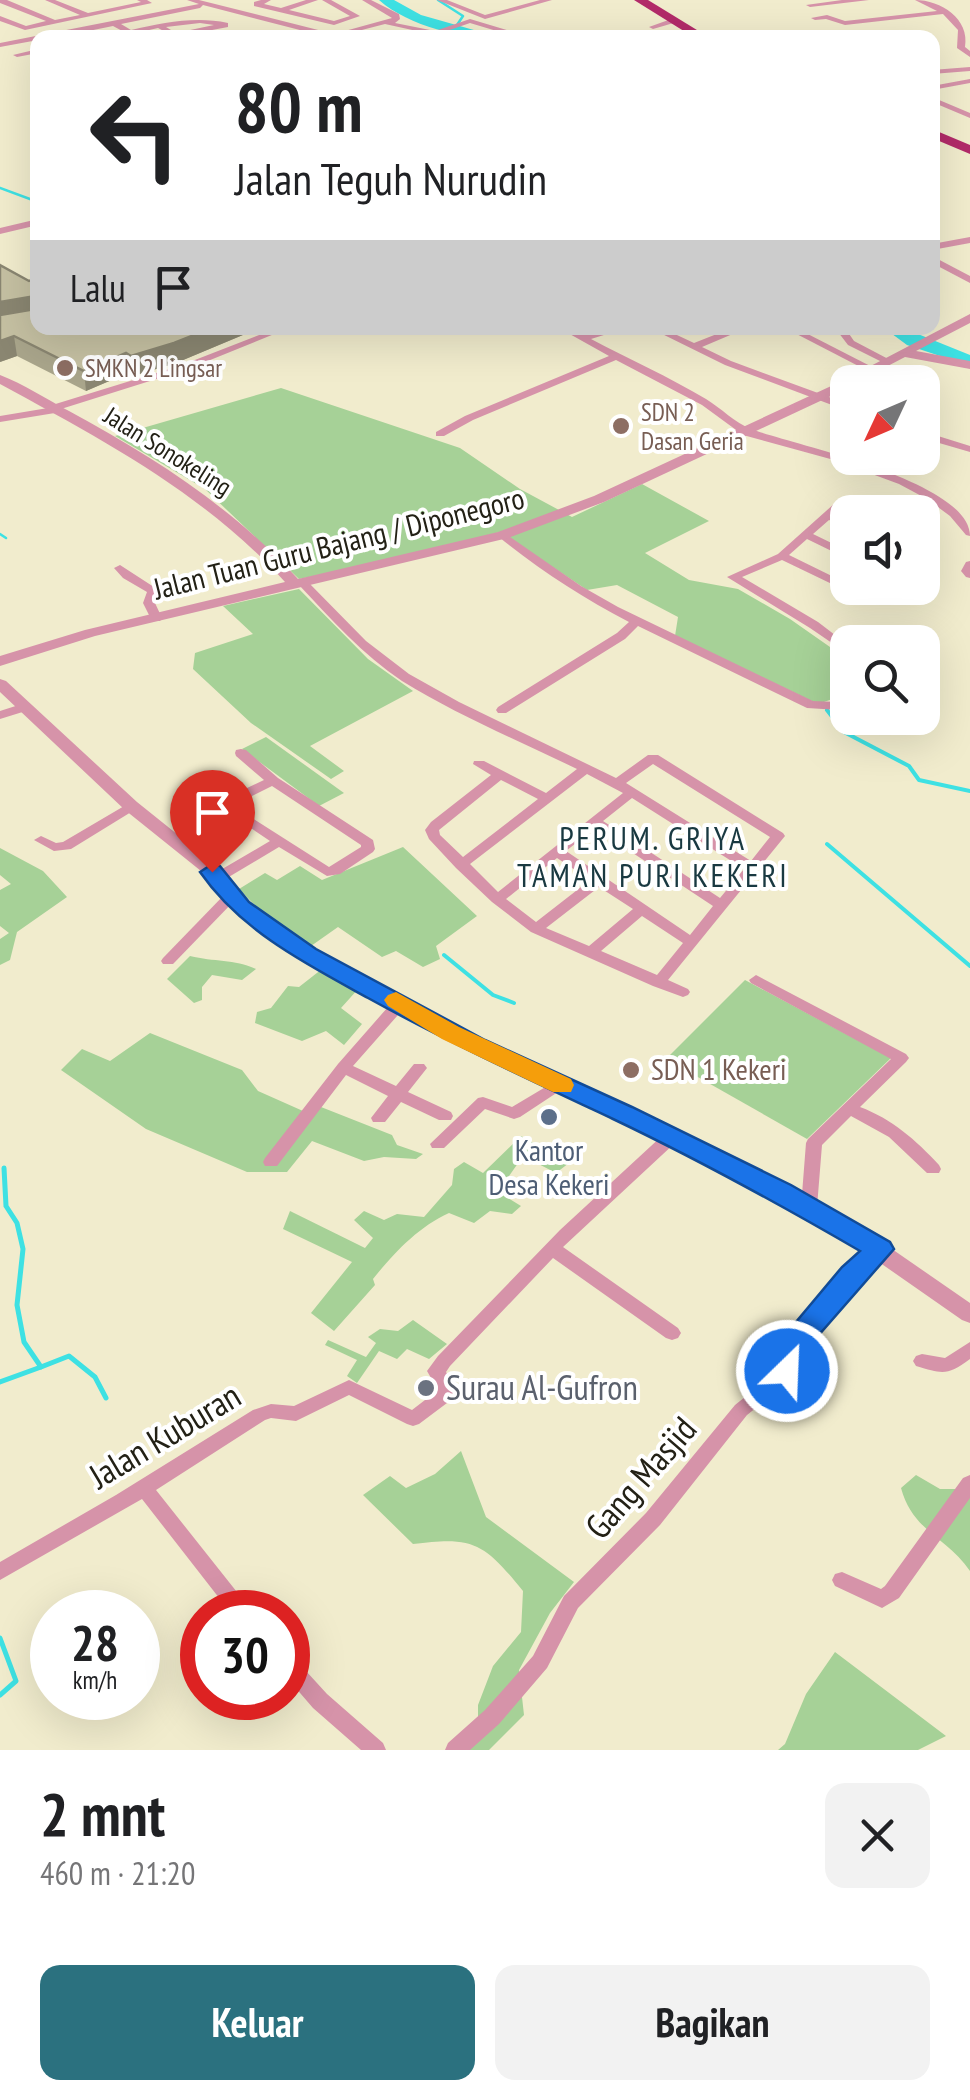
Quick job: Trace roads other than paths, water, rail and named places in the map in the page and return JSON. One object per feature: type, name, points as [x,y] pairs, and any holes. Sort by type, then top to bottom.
[{"type":"highway","points":[[640,0],[691,30]]},
{"type":"highway","points":[[650,0],[701,30]]},
{"type":"highway","points":[[940,138],[967,148]]},
{"type":"street","points":[[49,0],[103,25]]},
{"type":"street","points":[[95,0],[118,9]]},
{"type":"street","points":[[0,18],[25,28],[148,3],[141,0]]},
{"type":"street","points":[[190,0],[307,30]]},
{"type":"street","points":[[78,30],[220,0]]},
{"type":"street","points":[[256,4],[267,0]]},
{"type":"street","points":[[260,19],[314,0]]},
{"type":"street","points":[[324,26],[359,18],[326,0]]},
{"type":"street","points":[[366,0],[397,22],[422,30]]},
{"type":"street","points":[[441,0],[486,16],[548,0]]},
{"type":"street","points":[[810,5],[865,0]]},
{"type":"street","points":[[921,0],[957,21],[970,54]]},
{"type":"street","points":[[4,1],[54,22]]},
{"type":"street","points":[[243,1],[334,22]]},
{"type":"street","points":[[310,16],[339,7]]},
{"type":"street","points":[[815,18],[845,23],[946,12]]},
{"type":"street","points":[[148,30],[197,18],[224,25],[202,30]]},
{"type":"street","points":[[653,27],[674,20]]},
{"type":"street","points":[[353,30],[397,22]]},
{"type":"street","points":[[451,30],[461,22],[506,30]]},
{"type":"street","points":[[114,23],[126,30]]},
{"type":"street","points":[[160,26],[166,30]]},
{"type":"street","points":[[0,38],[13,43]]},
{"type":"street","points":[[0,46],[30,40]]},
{"type":"street","points":[[17,55],[30,53]]},
{"type":"street","points":[[940,71],[970,68]]},
{"type":"street","points":[[940,86],[970,80]]},
{"type":"street","points":[[946,106],[970,101]]},
{"type":"street","points":[[940,103],[970,116]]},
{"type":"street","points":[[0,231],[30,224]]},
{"type":"street","points":[[940,246],[970,240]]},
{"type":"street","points":[[940,263],[970,280]]},
{"type":"street","name":"Jalan Tuan Guru Bajang / Diponegoro","points":[[940,333],[970,318]]},
{"type":"street","points":[[0,420],[55,409],[184,367],[266,335]]},
{"type":"street","points":[[576,335],[706,403],[748,433],[830,454]]},
{"type":"street","points":[[582,338],[592,335]]},
{"type":"street","points":[[669,335],[830,401]]},
{"type":"street","points":[[692,347],[722,335]]},
{"type":"street","points":[[804,335],[863,365]]},
{"type":"street","points":[[845,335],[851,344],[889,362]]},
{"type":"street","name":"Jalan Tuan Guru Bajang / Diponegoro","points":[[883,365],[936,335]]},
{"type":"street","points":[[910,350],[970,365]]},
{"type":"street","points":[[440,434],[468,418],[616,356]]},
{"type":"street","name":"Jalan Sonokeling","points":[[0,380],[198,492],[250,535],[298,584]]},
{"type":"street","name":"Jalan Tuan Guru Bajang / Diponegoro","points":[[0,661],[156,618],[503,535],[571,512],[830,392]]},
{"type":"street","points":[[940,440],[970,450]]},
{"type":"street","points":[[884,475],[938,498],[970,533]]},
{"type":"street","points":[[828,515],[782,556],[733,577],[830,639]]},
{"type":"street","points":[[503,535],[578,592],[812,705],[830,706]]},
{"type":"street","points":[[807,535],[830,547]]},
{"type":"street","points":[[782,556],[830,580]]},
{"type":"street","points":[[970,564],[970,575]]},
{"type":"street","points":[[120,568],[128,578],[143,582],[153,591],[149,602],[156,618]]},
{"type":"street","points":[[298,584],[362,644],[405,676],[617,783],[752,868]]},
{"type":"street","points":[[502,710],[621,636],[636,622]]},
{"type":"street","points":[[0,684],[284,940],[450,1033],[809,1206],[880,1249],[970,1314]]},
{"type":"street","points":[[0,716],[25,707]]},
{"type":"street","points":[[241,753],[273,781],[370,846],[348,863],[326,872],[228,808],[233,800],[273,781]]},
{"type":"street","points":[[617,783],[652,758],[778,836],[658,983]]},
{"type":"street","points":[[479,764],[547,798]]},
{"type":"street","points":[[461,865],[585,769]]},
{"type":"street","points":[[500,775],[432,830],[461,865],[536,929],[683,992]]},
{"type":"street","points":[[497,899],[632,792]]},
{"type":"street","points":[[41,840],[58,848],[66,846],[132,806]]},
{"type":"street","points":[[595,822],[721,905]]},
{"type":"street","points":[[214,875],[277,839]]},
{"type":"street","points":[[558,852],[692,942]]},
{"type":"street","points":[[536,929],[599,880]]},
{"type":"street","points":[[168,961],[231,896]]},
{"type":"street","points":[[589,954],[643,908]]},
{"type":"street","points":[[756,980],[901,1058],[814,1143],[809,1206]]},
{"type":"street","points":[[271,1162],[342,1068],[400,1002]]},
{"type":"street","points":[[342,1068],[445,1116]]},
{"type":"street","points":[[379,1118],[419,1068]]},
{"type":"street","points":[[438,1144],[483,1102],[514,1113],[559,1084]]},
{"type":"street","points":[[848,1109],[873,1116],[933,1168]]},
{"type":"street","points":[[670,1138],[552,1248],[672,1333]]},
{"type":"street","name":"Jalan Kuburan","points":[[0,1572],[144,1488],[258,1414],[296,1414],[346,1387],[356,1388],[410,1420],[450,1390],[437,1374],[444,1362],[552,1248]]},
{"type":"street","name":"Gang Masjid","points":[[456,1750],[492,1717],[540,1662],[571,1602],[706,1458],[740,1410],[786,1374],[790,1349],[852,1274],[880,1249]]},
{"type":"street","points":[[922,1361],[948,1366],[970,1350]]},
{"type":"street","points":[[842,1580],[882,1599],[892,1592],[970,1484]]},
{"type":"street","points":[[144,1488],[224,1590]]},
{"type":"street","points":[[310,1690],[376,1750]]},
{"type":"waterway","points":[[385,0],[416,18],[464,30]]},
{"type":"waterway","points":[[438,0],[463,16],[457,25]]},
{"type":"waterway","points":[[0,188],[30,199]]},
{"type":"waterway","points":[[903,335],[970,361]]},
{"type":"waterway","points":[[0,534],[6,538]]},
{"type":"waterway","points":[[827,710],[844,732],[909,766],[919,780],[970,791]]},
{"type":"waterway","points":[[827,844],[970,966]]},
{"type":"waterway","points":[[444,955],[493,995],[514,1003]]},
{"type":"waterway","points":[[4,1168],[6,1206],[17,1223],[23,1249],[17,1305],[24,1342],[41,1367]]},
{"type":"waterway","points":[[41,1367],[69,1356],[95,1377],[106,1398]]},
{"type":"waterway","points":[[0,1382],[41,1367]]},
{"type":"waterway","points":[[0,1638],[16,1681],[0,1695]]},
{"type":"place","name":"SMKN 2 Lingsar","points":[[65,368]]},
{"type":"place","name":"SDN 2 Dasan Geria","points":[[621,426]]},
{"type":"place","name":"SDN 1 Kekeri","points":[[631,1070]]},
{"type":"place","name":"Kantor Desa Kekeri","points":[[549,1117]]},
{"type":"place","name":"Surau Al-Gufron","points":[[426,1388]]},
{"type":"district","name":"PERUM. GRIYA TAMAN PURI KEKERI","points":[[653,858]]}]
